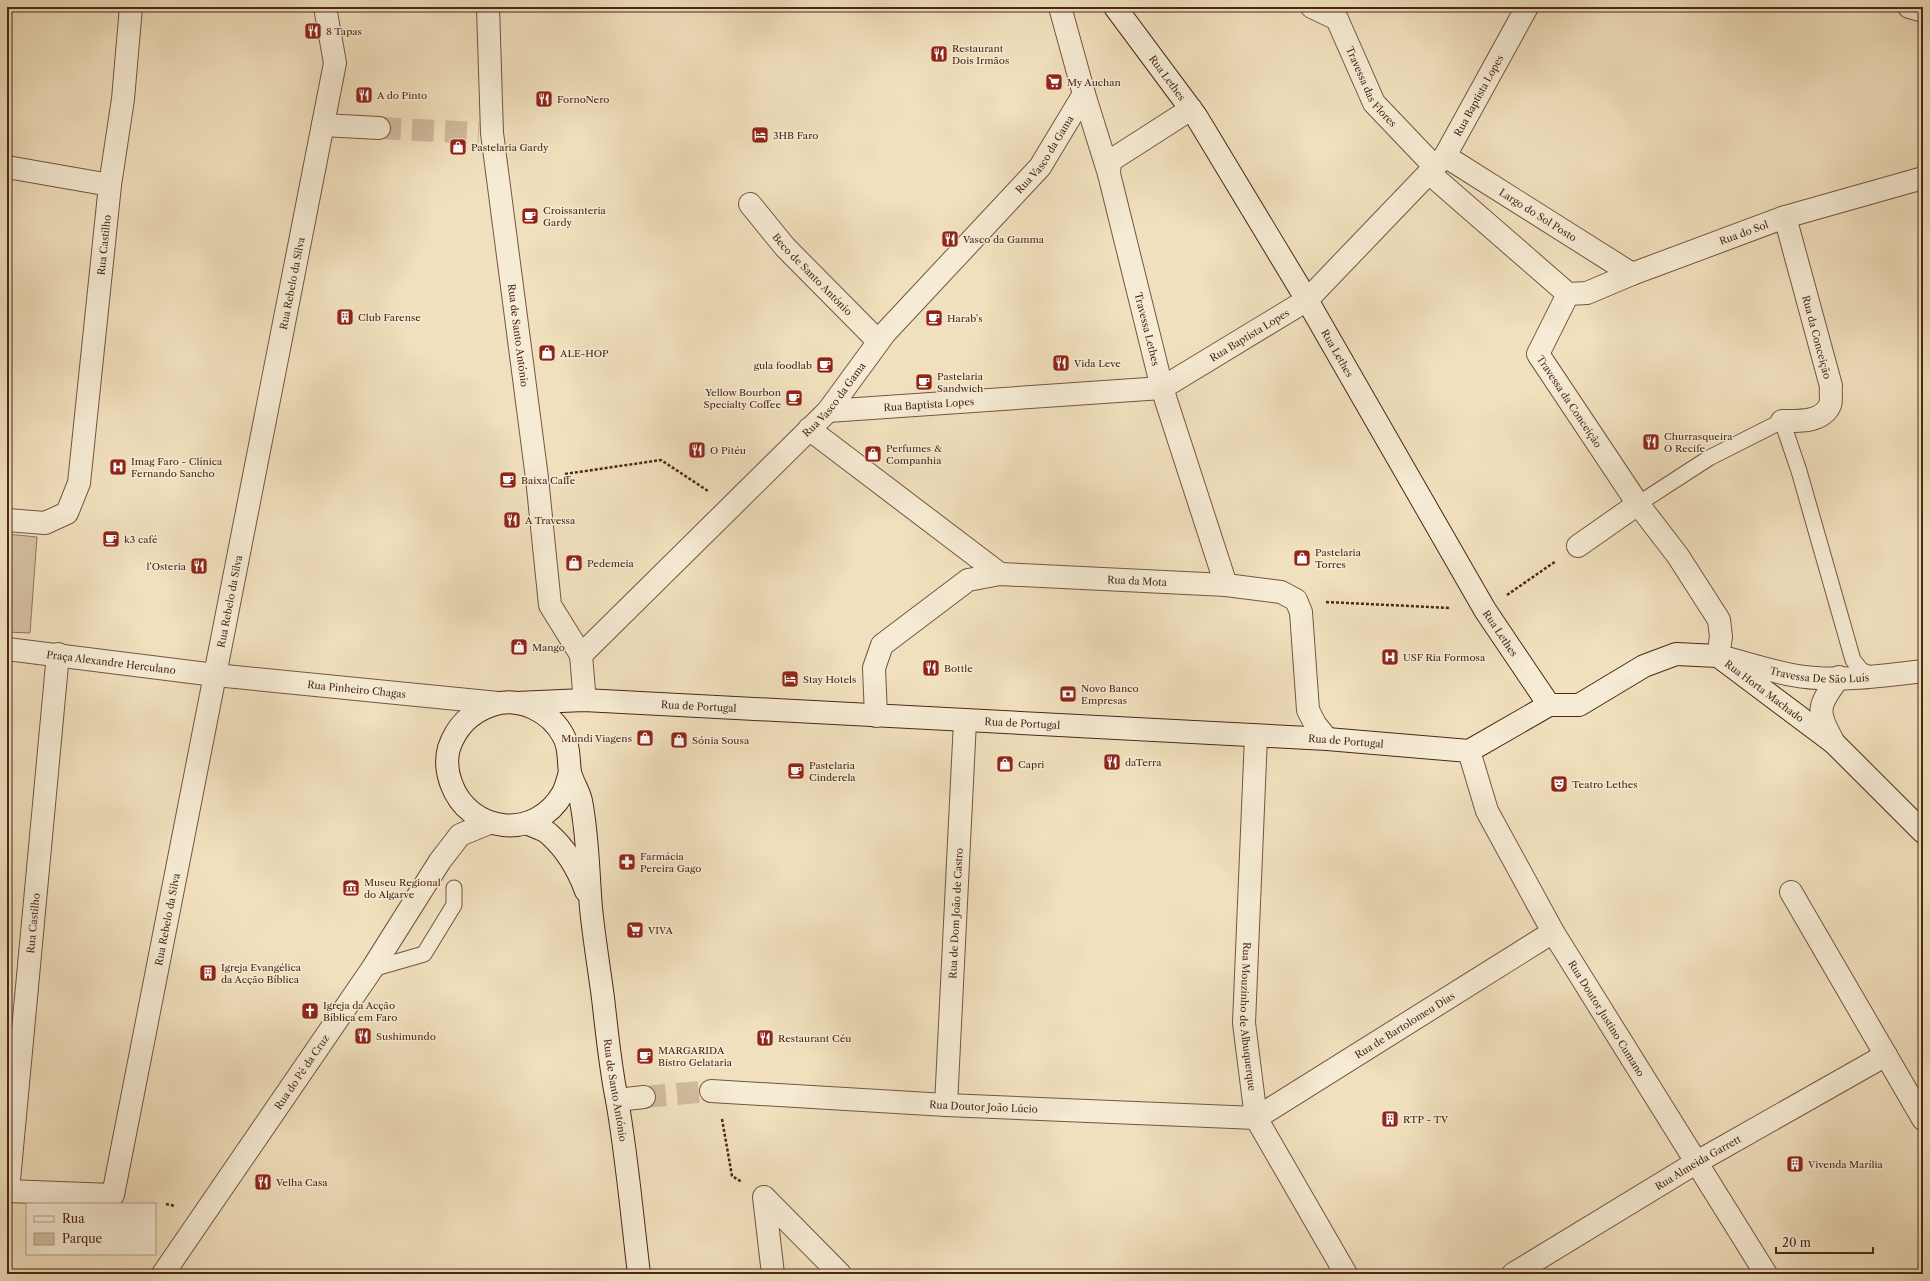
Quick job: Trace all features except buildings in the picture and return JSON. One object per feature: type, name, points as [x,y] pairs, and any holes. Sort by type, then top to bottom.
[{"type":"street","name":"Rua Castilho","points":[[7,520],[45,523],[67,513],[79,483],[110,185],[123,100],[131,7]]},
{"type":"street","name":"Rua Rebelo da Silva","points":[[7,1191],[113,1195],[335,63],[325,7]]},
{"type":"street","name":"Rua de Santo António","points":[[488,7],[486,133],[537,478],[550,605],[581,655]]},
{"type":"street","name":"Travessa Lethes","points":[[1060,7],[1084,94],[1109,174],[1162,388],[1226,585]]},
{"type":"street","name":"Rua Lethes","points":[[1115,7],[1191,109],[1307,300],[1485,610],[1549,705]]},
{"type":"street","name":"Travessa das Flores","points":[[1312,7],[1337,19],[1374,104],[1436,165]]},
{"type":"street","name":"Rua Baptista Lopes","points":[[828,411],[1162,388],[1307,300],[1436,165],[1527,7]]},
{"type":"street","points":[[1909,7],[1923,11]]},
{"type":"street","name":"Rua Vasco da Gama","points":[[581,655],[828,411],[878,341],[1040,167],[1084,94]]},
{"type":"street","points":[[1109,174],[1110,161],[1191,109]]},
{"type":"street","points":[[323,125],[379,128]]},
{"type":"street","points":[[1436,165],[1568,294]]},
{"type":"street","name":"Largo do Sol Posto","points":[[1436,165],[1632,274]]},
{"type":"street","points":[[7,167],[110,185]]},
{"type":"street","name":"Rua do Sol","points":[[1568,294],[1587,292],[1785,217],[1923,178]]},
{"type":"street","name":"Beco de Santo António","points":[[750,204],[785,247],[878,341]]},
{"type":"street","name":"Rua da Conceição","points":[[1782,421],[1806,421],[1822,415],[1830,405],[1830,386],[1785,217]]},
{"type":"street","name":"Travessa da Conceição","points":[[1568,294],[1538,354],[1638,504]]},
{"type":"street","points":[[809,429],[1000,574]]},
{"type":"street","points":[[1578,546],[1638,504],[1678,556],[1719,620],[1722,637],[1718,656]]},
{"type":"street","name":"Rua da Mota","points":[[876,716],[874,668],[882,644],[968,580],[1000,574],[1226,585],[1281,592],[1296,600]]},
{"type":"street","points":[[1296,600],[1301,612],[1308,710],[1315,724],[1327,739]]},
{"type":"street","name":"Praça Alexandre Herculano","points":[[7,649],[58,654],[216,675]]},
{"type":"street","name":"Rua Castilho","points":[[7,1191],[58,654]]},
{"type":"street","name":"Rua Horta Machado","points":[[1469,751],[1549,705],[1579,705],[1644,666],[1676,654],[1718,656],[1834,743],[1923,832]]},
{"type":"street","points":[[580,695],[581,655]]},
{"type":"street","name":"Travessa De São Luís","points":[[1718,656],[1793,675],[1816,677],[1874,676],[1923,671]]},
{"type":"street","name":"Rua Pinheiro Chagas","points":[[216,675],[507,703],[580,695]]},
{"type":"street","points":[[1834,743],[1821,718],[1824,699],[1839,677]]},
{"type":"street","name":"Rua de Portugal","points":[[580,695],[876,716],[1327,739],[1469,751]]},
{"type":"street","points":[[570,772],[563,793],[548,812],[527,823],[508,826],[489,823],[470,813],[455,795],[447,771],[448,751],[454,735],[466,719],[484,708],[507,703],[533,707],[550,718],[563,735],[569,751],[570,772],[580,798],[588,842],[591,908]]},
{"type":"street","name":"Rua de Dom João de Castro","points":[[946,1105],[965,721]]},
{"type":"street","name":"Rua Mouzinho de Albuquerque","points":[[1256,736],[1244,1023],[1256,1118],[1346,1274]]},
{"type":"street","name":"Rua Doutor Justino Cumano","points":[[1469,751],[1487,811],[1553,932],[1766,1274]]},
{"type":"street","name":"Rua do Pé da Cruz","points":[[163,1274],[372,969],[440,861],[460,835],[489,823]]},
{"type":"street","points":[[527,823],[548,833],[578,869],[591,908]]},
{"type":"street","points":[[1791,892],[1923,1119]]},
{"type":"street","name":"Rua de Santo António","points":[[591,908],[639,1274]]},
{"type":"street","name":"Rua de Bartolomeu Dias","points":[[1256,1118],[1553,932]]},
{"type":"street","name":"Rua Almeida Garrett","points":[[1513,1274],[1697,1162],[1886,1055]]},
{"type":"street","name":"Rua Doutor João Lúcio","points":[[714,1091],[946,1105],[1256,1118]]},
{"type":"street","points":[[617,1100],[644,1097]]},
{"type":"street","points":[[764,1197],[773,1274]]},
{"type":"street","points":[[764,1197],[840,1274]]},
{"type":"lane","points":[[1638,504],[1709,458],[1782,421],[1853,660],[1861,670],[1874,676]]},
{"type":"lane","points":[[372,969],[424,954],[454,904],[454,888]]},
{"type":"path","points":[[537,478],[661,460],[732,506]]},
{"type":"path","points":[[1296,600],[1485,610],[1578,546]]},
{"type":"path","points":[[714,1091],[732,1176],[764,1197]]},
{"type":"green space","points":[[7,534],[37,537],[30,633],[7,632]]},
{"type":"tunnel","points":[[379,128],[479,133]]},
{"type":"tunnel","points":[[644,1097],[711,1091]]},
{"type":"place","name":"8 Tapas","points":[[313,31]]},
{"type":"place","name":"Restaurant Dois Irmãos","points":[[939,54]]},
{"type":"place","name":"My Auchan","points":[[1054,82]]},
{"type":"place","name":"A do Pinto","points":[[364,95]]},
{"type":"place","name":"FornoNero","points":[[544,99]]},
{"type":"place","name":"3HB Faro","points":[[760,135]]},
{"type":"place","name":"Pastelaria Gardy","points":[[458,147]]},
{"type":"place","name":"Croissanteria Gardy","points":[[530,216]]},
{"type":"place","name":"Vasco da Gamma","points":[[950,239]]},
{"type":"place","name":"Club Farense","points":[[345,317]]},
{"type":"place","name":"Harab's","points":[[934,318]]},
{"type":"place","name":"ALE-HOP","points":[[547,353]]},
{"type":"place","name":"Vida Leve","points":[[1061,363]]},
{"type":"place","name":"gula foodlab","points":[[825,365]]},
{"type":"place","name":"Pastelaria Sandwich","points":[[924,382]]},
{"type":"place","name":"Yellow Bourbon Specialty Coffee","points":[[794,398]]},
{"type":"place","name":"Churrasqueira O Recife","points":[[1651,442]]},
{"type":"place","name":"O Pitéu","points":[[697,450]]},
{"type":"place","name":"Perfumes & Companhia","points":[[873,454]]},
{"type":"place","name":"Imag Faro - Clínica Fernando Sancho","points":[[118,467]]},
{"type":"place","name":"Baixa Caffe","points":[[508,480]]},
{"type":"place","name":"A Travessa","points":[[512,520]]},
{"type":"place","name":"k3 café","points":[[111,539]]},
{"type":"place","name":"Pastelaria Torres","points":[[1302,558]]},
{"type":"place","name":"Pedemeia","points":[[574,563]]},
{"type":"place","name":"l'Osteria","points":[[199,566]]},
{"type":"place","name":"Mango","points":[[519,647]]},
{"type":"place","name":"USF Ria Formosa","points":[[1390,657]]},
{"type":"place","name":"Bottle","points":[[931,668]]},
{"type":"place","name":"Stay Hotels","points":[[790,679]]},
{"type":"place","name":"Novo Banco Empresas","points":[[1068,694]]},
{"type":"place","name":"Mundi Viagens","points":[[645,738]]},
{"type":"place","name":"Sónia Sousa","points":[[679,740]]},
{"type":"place","name":"daTerra","points":[[1112,762]]},
{"type":"place","name":"Capri","points":[[1005,764]]},
{"type":"place","name":"Pastelaria Cinderela","points":[[796,771]]},
{"type":"place","name":"Teatro Lethes","points":[[1559,784]]},
{"type":"place","name":"Farmácia Pereira Gago","points":[[627,862]]},
{"type":"place","name":"Museu Regional do Algarve","points":[[351,888]]},
{"type":"place","name":"VIVA","points":[[635,930]]},
{"type":"place","name":"Igreja Evangélica da Acção Bíblica","points":[[208,973]]},
{"type":"place","name":"Igreja da Acção Bíblica em Faro","points":[[310,1011]]},
{"type":"place","name":"Sushimundo","points":[[363,1036]]},
{"type":"place","name":"Restaurant Céu","points":[[765,1038]]},
{"type":"place","name":"MARGARIDA Bistro Gelataria","points":[[645,1056]]},
{"type":"place","name":"RTP - TV","points":[[1390,1119]]},
{"type":"place","name":"Vivenda Marília","points":[[1795,1164]]},
{"type":"place","name":"Velha Casa","points":[[263,1182]]}]
